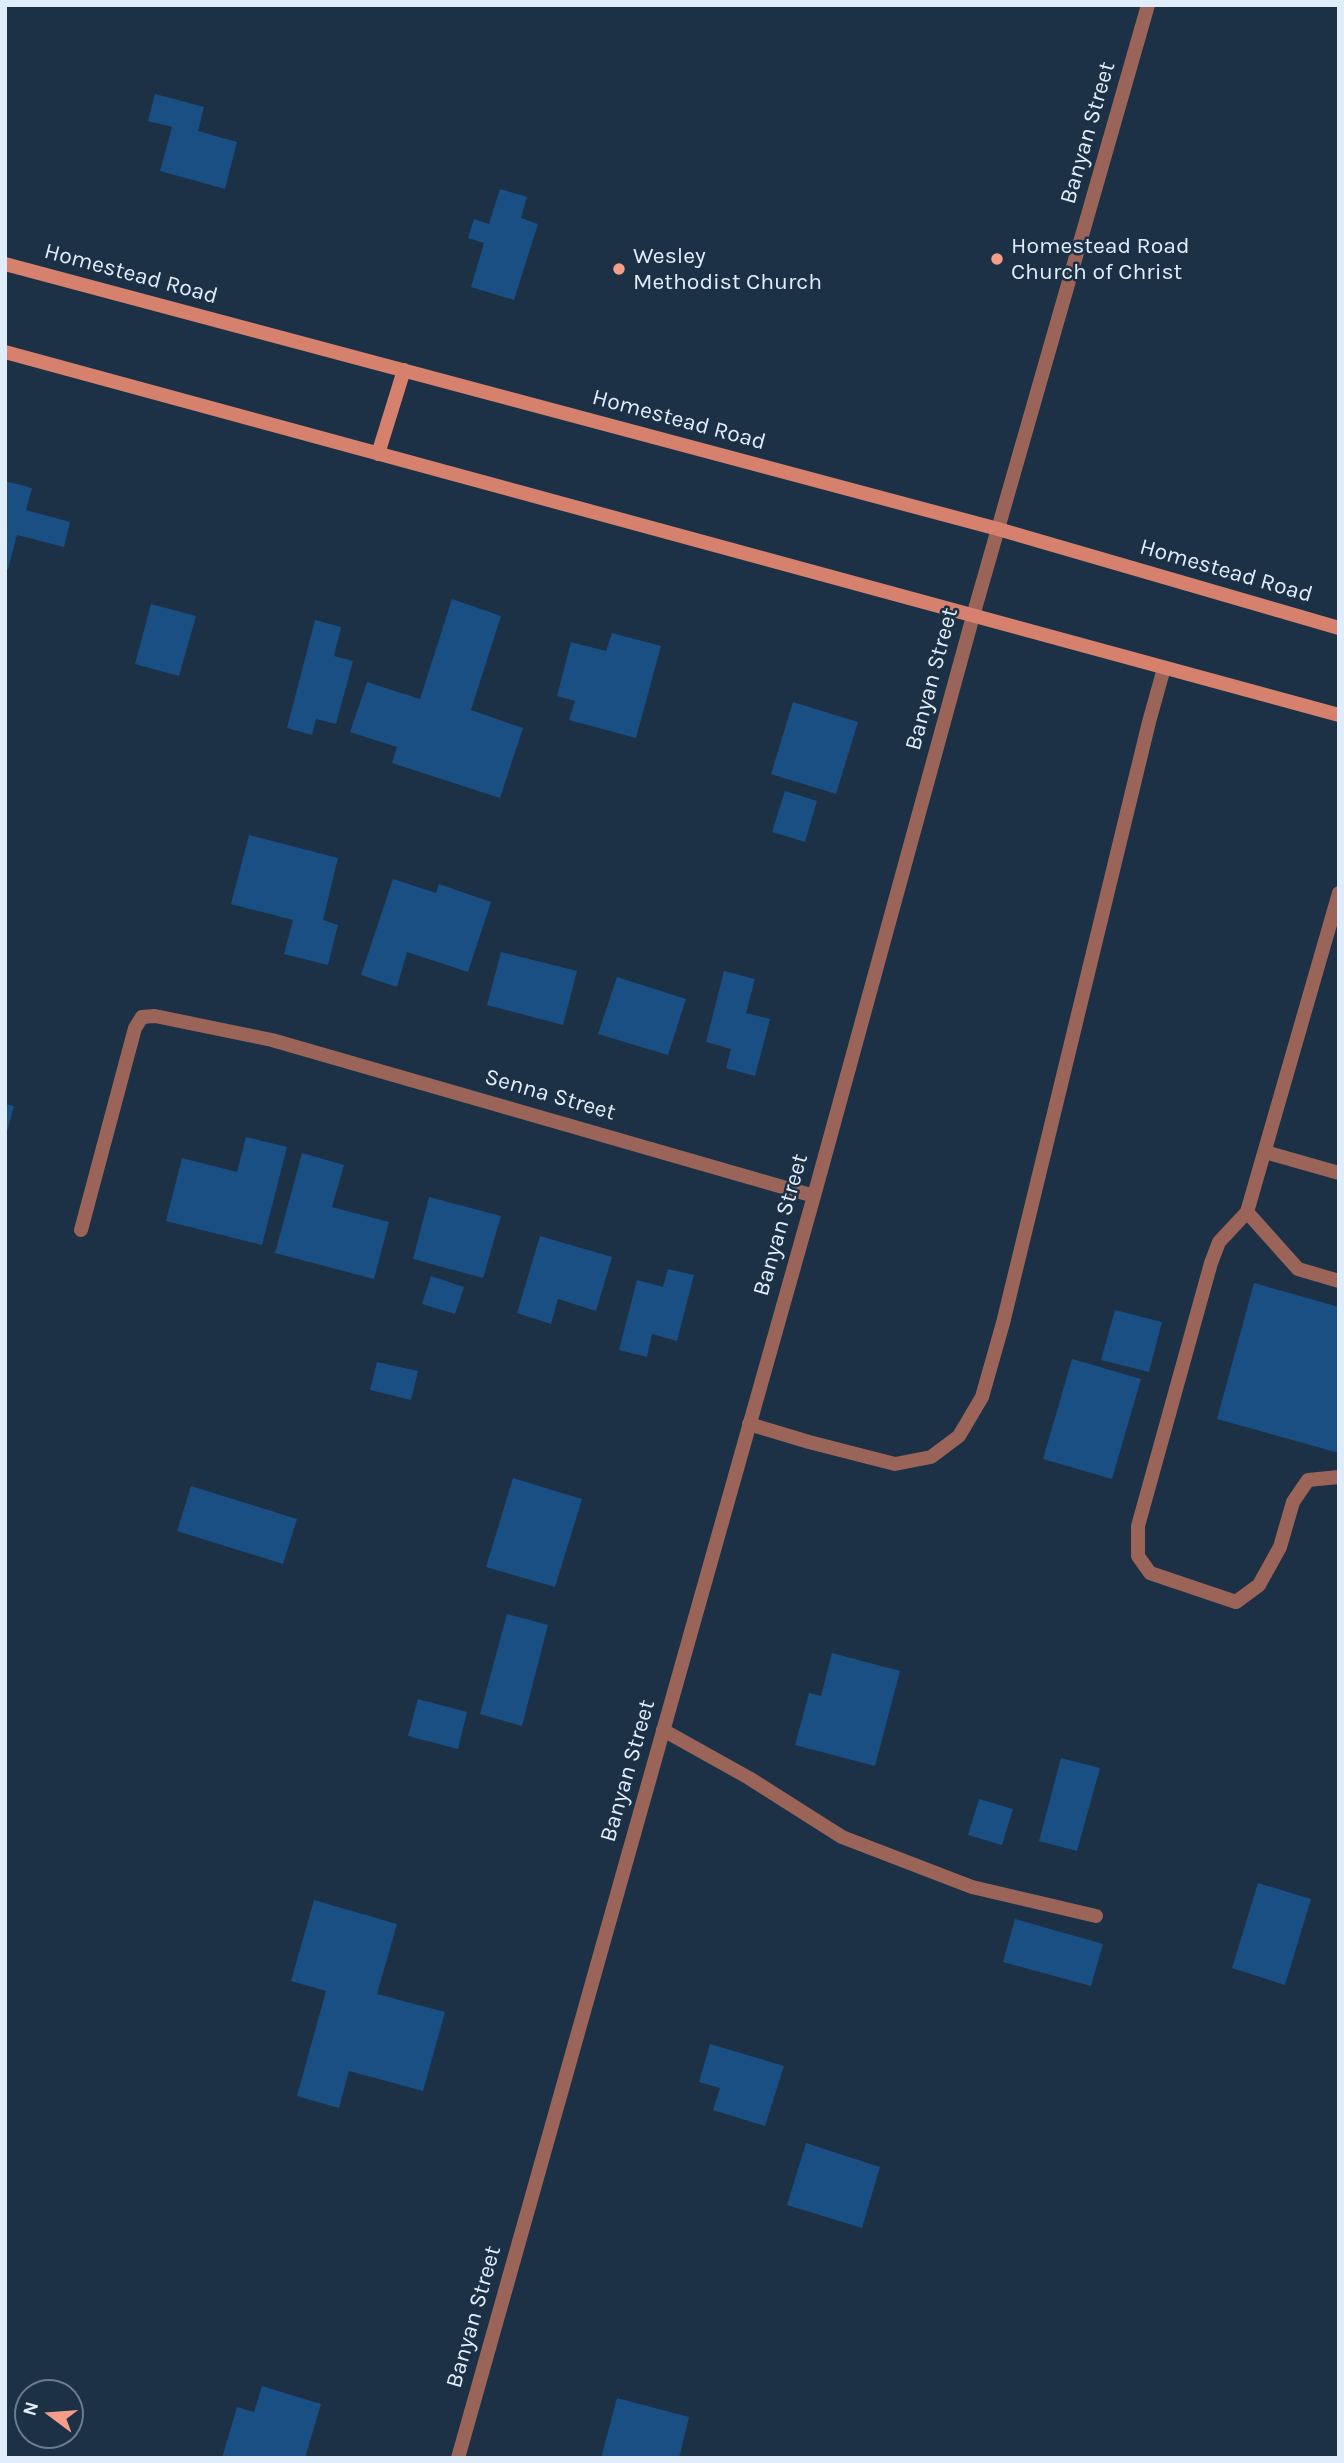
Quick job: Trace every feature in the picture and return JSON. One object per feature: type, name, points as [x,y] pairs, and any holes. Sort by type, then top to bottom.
[{"type":"main road","name":"Homestead Road","points":[[5,264],[998,529],[1339,628]]},
{"type":"main road","points":[[5,352],[1339,715]]},
{"type":"main road","points":[[378,454],[404,370]]},
{"type":"street","name":"Banyan Street","points":[[458,2458],[814,1196],[973,616],[1148,5]]},
{"type":"street","points":[[750,1424],[809,1443],[895,1464],[931,1457],[959,1436],[982,1397],[1003,1323],[1164,668]]},
{"type":"street","points":[[1339,893],[1247,1212],[1219,1242],[1211,1264],[1138,1526],[1138,1556],[1150,1573],[1236,1602],[1259,1585],[1280,1547],[1293,1502],[1308,1480],[1339,1477]]},
{"type":"street","name":"Senna Street","points":[[81,1230],[135,1028],[142,1017],[155,1016],[272,1040],[814,1196]]},
{"type":"street","points":[[1265,1152],[1339,1173]]},
{"type":"street","points":[[1247,1212],[1298,1269],[1339,1281]]},
{"type":"street","points":[[663,1731],[749,1778],[842,1836],[972,1886],[1096,1916]]},
{"type":"building","points":[[155,94],[204,107],[198,131],[237,142],[225,189],[160,171],[172,127],[148,121]]},
{"type":"building","points":[[500,189],[527,197],[521,218],[538,224],[514,300],[471,287],[484,243],[468,238],[474,219],[489,224]]},
{"type":"building","points":[[5,481],[32,488],[26,510],[70,522],[64,547],[17,535],[8,569],[5,568]]},
{"type":"building","points":[[452,599],[501,616],[471,710],[523,728],[500,798],[392,763],[397,747],[350,732],[367,682],[420,699]]},
{"type":"building","points":[[151,604],[196,616],[179,676],[135,664]]},
{"type":"building","points":[[315,620],[341,627],[334,656],[353,661],[336,724],[316,719],[312,735],[287,728]]},
{"type":"building","points":[[612,633],[661,646],[636,738],[569,720],[575,701],[557,696],[571,642],[606,651]]},
{"type":"building","points":[[793,702],[858,722],[836,794],[771,774]]},
{"type":"building","points":[[785,791],[817,801],[805,842],[772,832]]},
{"type":"building","points":[[249,835],[338,858],[323,920],[338,925],[328,965],[284,954],[293,920],[231,904]]},
{"type":"building","points":[[393,879],[436,893],[439,884],[491,902],[468,972],[407,952],[397,987],[361,975]]},
{"type":"building","points":[[501,952],[577,971],[563,1025],[487,1005]]},
{"type":"building","points":[[724,971],[755,979],[746,1013],[770,1019],[755,1076],[726,1068],[731,1049],[706,1042]]},
{"type":"building","points":[[617,977],[686,999],[668,1055],[598,1034]]},
{"type":"building","points":[[5,1104],[14,1106],[6,1135],[5,1135]]},
{"type":"building","points":[[246,1137],[287,1147],[262,1245],[166,1221],[182,1158],[237,1172]]},
{"type":"building","points":[[302,1153],[344,1165],[332,1207],[389,1222],[374,1279],[275,1253]]},
{"type":"building","points":[[429,1197],[501,1216],[483,1278],[413,1259]]},
{"type":"building","points":[[540,1236],[612,1257],[596,1311],[558,1299],[551,1324],[517,1313]]},
{"type":"building","points":[[668,1269],[694,1275],[677,1341],[652,1334],[647,1357],[619,1350],[637,1280],[663,1287]]},
{"type":"building","points":[[431,1276],[464,1287],[455,1314],[422,1304]]},
{"type":"building","points":[[1254,1283],[1339,1307],[1339,1453],[1217,1419]]},
{"type":"building","points":[[1115,1310],[1162,1322],[1149,1372],[1101,1360]]},
{"type":"building","points":[[1072,1359],[1141,1379],[1112,1479],[1043,1459]]},
{"type":"building","points":[[377,1362],[418,1371],[411,1400],[370,1390]]},
{"type":"building","points":[[513,1478],[582,1499],[555,1587],[486,1567]]},
{"type":"building","points":[[191,1486],[297,1519],[283,1564],[177,1531]]},
{"type":"building","points":[[507,1614],[548,1625],[522,1726],[480,1714]]},
{"type":"building","points":[[832,1653],[900,1671],[875,1766],[795,1745],[809,1693],[821,1696]]},
{"type":"building","points":[[418,1699],[467,1712],[458,1749],[408,1736]]},
{"type":"building","points":[[1061,1758],[1100,1768],[1077,1851],[1039,1841]]},
{"type":"building","points":[[979,1799],[1013,1809],[1002,1845],[968,1835]]},
{"type":"building","points":[[1258,1883],[1311,1899],[1285,1985],[1232,1968]]},
{"type":"building","points":[[314,1900],[397,1924],[377,1994],[445,2012],[423,2091],[349,2071],[339,2108],[297,2096],[326,1991],[291,1981]]},
{"type":"building","points":[[1015,1919],[1103,1944],[1091,1986],[1003,1962]]},
{"type":"building","points":[[710,2044],[784,2066],[765,2126],[713,2110],[720,2088],[699,2082]]},
{"type":"building","points":[[806,2143],[880,2167],[862,2228],[787,2205]]},
{"type":"building","points":[[262,2386],[321,2404],[305,2458],[222,2458],[237,2407],[254,2412]]},
{"type":"building","points":[[617,2398],[689,2417],[679,2458],[601,2458]]},
{"type":"place","name":"Homestead Road Church of Christ","points":[[997,259]]},
{"type":"place","name":"Wesley Methodist Church","points":[[619,269]]}]
